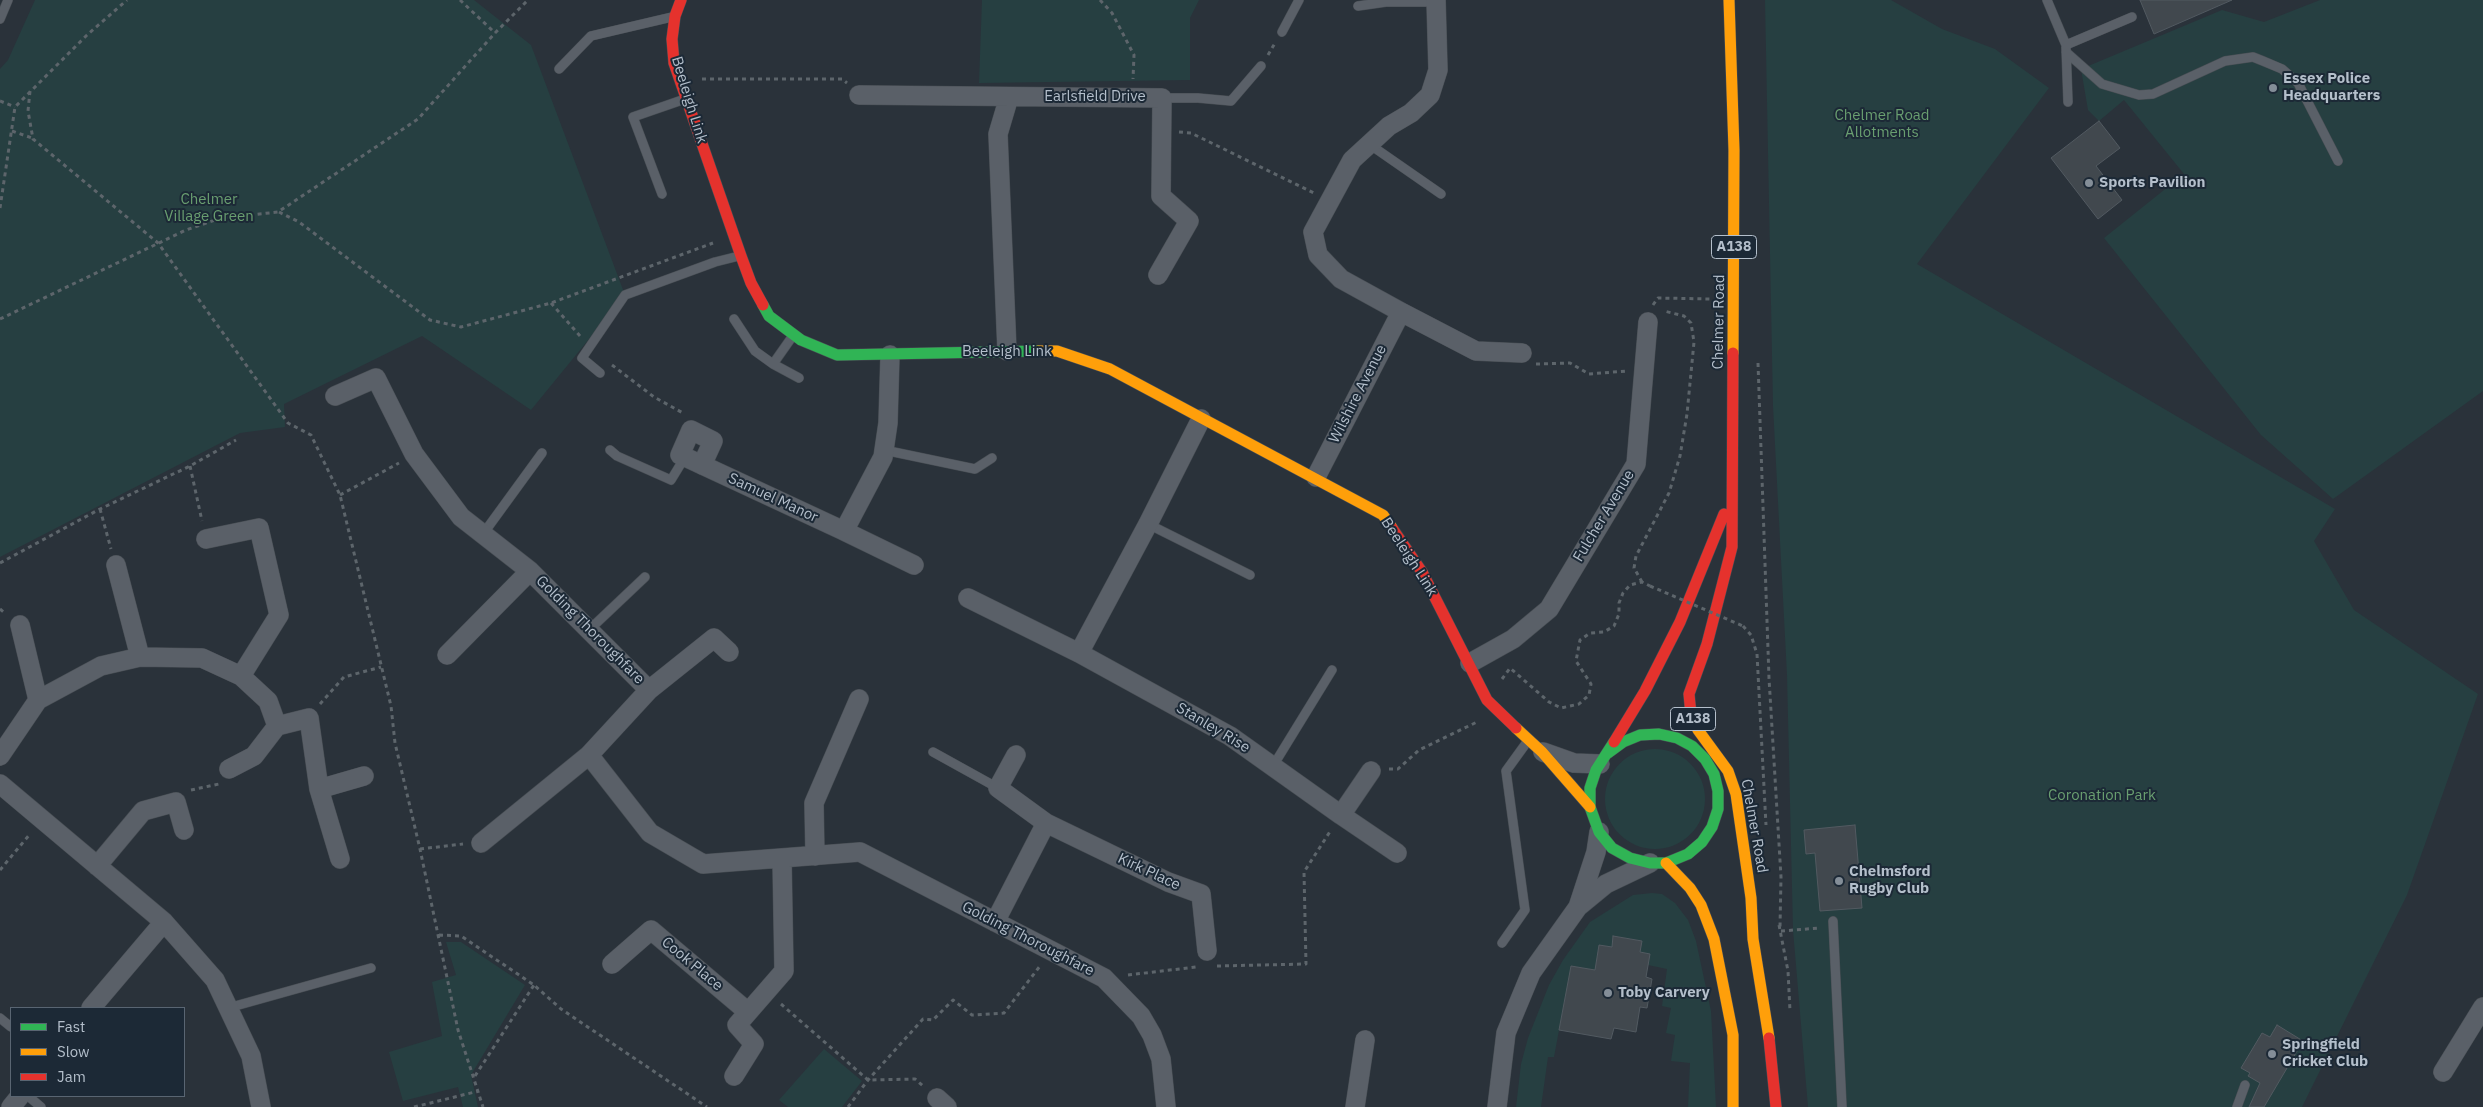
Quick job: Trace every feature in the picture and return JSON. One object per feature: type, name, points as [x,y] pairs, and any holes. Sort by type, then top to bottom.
[{"type":"main road","name":"Beeleigh Link","points":[[682,0],[675,16],[672,39],[674,62],[740,256],[751,283],[769,316],[801,340],[837,355],[1057,351],[1110,369],[1383,514],[1422,572],[1470,663],[1487,700],[1536,746],[1590,808]]},
{"type":"main road","name":"Chelmer Road","points":[[1729,0],[1734,150],[1732,547],[1707,644],[1695,672],[1689,694],[1690,713],[1698,730],[1716,752],[1728,771],[1736,794],[1751,898],[1753,939],[1770,1046],[1776,1107]]},
{"type":"main road","name":"Chelmer Road","points":[[1718,791],[1715,818],[1702,842],[1688,854],[1658,863],[1630,858],[1618,851],[1599,832],[1590,808],[1590,788],[1596,770],[1646,691],[1680,622],[1732,494]]},
{"type":"main road","name":"Chelmer Road","points":[[1698,628],[1722,585]]},
{"type":"main road","name":"Chelmer Road","points":[[1675,729],[1705,758],[1714,774],[1724,826]]},
{"type":"main road","name":"Chelmer Road","points":[[1604,759],[1632,739],[1659,734],[1677,738],[1692,746]]},
{"type":"main road","points":[[1658,863],[1690,888],[1701,905],[1714,939],[1733,1035],[1733,1107]]},
{"type":"main road","name":"Chelmer Road","points":[[1739,900],[1753,939]]},
{"type":"street","points":[[1436,1],[1438,70],[1430,95],[1411,114],[1389,126],[1352,160],[1313,232],[1318,255],[1341,279],[1476,351],[1522,353]]},
{"type":"street","name":"Earlsfield Drive","points":[[859,95],[1162,98],[1161,196],[1189,221],[1158,275]]},
{"type":"street","points":[[1007,351],[998,134],[1009,96]]},
{"type":"street","name":"Wilshire Avenue","points":[[1316,477],[1400,312]]},
{"type":"street","name":"Fulcher Avenue","points":[[1470,663],[1513,639],[1549,609],[1636,464],[1650,316]]},
{"type":"street","points":[[844,531],[883,457],[888,423],[890,355]]},
{"type":"street","name":"Golding Thoroughfare","points":[[335,396],[376,378],[414,454],[462,516],[530,571],[649,690]]},
{"type":"street","points":[[1079,652],[1148,524],[1201,419]]},
{"type":"street","points":[[685,457],[680,455],[691,430],[713,441],[702,465]]},
{"type":"street","name":"Samuel Manor","points":[[685,457],[914,565]]},
{"type":"street","points":[[206,539],[259,528],[279,615],[241,676]]},
{"type":"street","points":[[116,565],[140,657]]},
{"type":"street","name":"Golding Thoroughfare","points":[[447,655],[530,571]]},
{"type":"street","name":"Stanley Rise","points":[[968,598],[1079,652],[1230,736],[1397,853]]},
{"type":"street","points":[[20,625],[38,700]]},
{"type":"street","name":"Golding Thoroughfare","points":[[481,843],[588,756],[649,690],[714,638],[729,652]]},
{"type":"street","points":[[0,756],[38,700],[101,666],[140,657],[202,658],[241,676],[268,701],[277,726]]},
{"type":"street","points":[[815,856],[814,803],[859,699]]},
{"type":"street","points":[[229,769],[254,756],[277,726],[309,718],[319,789],[340,860]]},
{"type":"street","name":"Beeleigh Link","points":[[1536,746],[1574,763],[1604,759]]},
{"type":"street","points":[[998,788],[1016,755]]},
{"type":"street","name":"Golding Thoroughfare","points":[[588,756],[650,833],[703,864],[860,852],[1104,978],[1141,1016],[1152,1035],[1161,1059],[1166,1107]]},
{"type":"street","points":[[1341,815],[1371,771]]},
{"type":"street","points":[[319,789],[364,776]]},
{"type":"street","points":[[0,784],[164,922],[214,980],[251,1056],[261,1107]]},
{"type":"street","name":"Kirk Place","points":[[998,788],[1046,822],[1168,882],[1201,894],[1206,961]]},
{"type":"street","points":[[97,866],[143,811],[176,802],[184,830]]},
{"type":"street","points":[[996,922],[1046,822]]},
{"type":"street","points":[[1497,1107],[1506,1033],[1532,973],[1578,906],[1596,852],[1599,832]]},
{"type":"street","points":[[734,1076],[754,1044],[736,1025],[784,971],[782,859]]},
{"type":"street","points":[[1578,906],[1606,884],[1658,863]]},
{"type":"street","points":[[92,1007],[164,922]]},
{"type":"street","name":"Cook Place","points":[[612,964],[651,930],[748,1012]]},
{"type":"street","points":[[2443,1072],[2483,1007]]},
{"type":"street","points":[[1356,1107],[1365,1040]]},
{"type":"street","points":[[11,1107],[19,1097]]},
{"type":"lane","points":[[0,19],[8,0]]},
{"type":"lane","points":[[1282,32],[1299,0]]},
{"type":"lane","points":[[2047,0],[2066,48],[2068,102]]},
{"type":"lane","points":[[1358,6],[1386,2],[1436,1]]},
{"type":"lane","points":[[559,69],[591,36],[675,16]]},
{"type":"lane","points":[[2066,48],[2132,17]]},
{"type":"lane","points":[[2066,48],[2102,84],[2139,95],[2153,94],[2225,61],[2253,57],[2263,61],[2282,69],[2298,82],[2338,161]]},
{"type":"lane","points":[[1162,98],[1198,98],[1231,101],[1261,66]]},
{"type":"lane","points":[[662,194],[633,117],[687,99]]},
{"type":"lane","points":[[1369,144],[1441,194]]},
{"type":"lane","points":[[600,373],[582,358],[625,295],[715,262],[740,256]]},
{"type":"lane","points":[[734,319],[755,351],[773,364],[799,378]]},
{"type":"lane","points":[[773,364],[794,335]]},
{"type":"lane","points":[[610,450],[617,456],[671,480],[685,457]]},
{"type":"lane","points":[[884,450],[975,469],[992,458]]},
{"type":"lane","points":[[483,534],[542,454]]},
{"type":"lane","points":[[1148,524],[1250,575]]},
{"type":"lane","points":[[589,630],[645,577]]},
{"type":"lane","points":[[1273,766],[1332,670]]},
{"type":"lane","points":[[1502,943],[1526,910],[1506,771],[1536,746]]},
{"type":"lane","points":[[933,752],[998,788]]},
{"type":"lane","points":[[1833,924],[1842,1107]]},
{"type":"lane","points":[[228,1008],[371,968]]},
{"type":"lane","points":[[0,1018],[10,1026]]},
{"type":"lane","points":[[2237,1107],[2245,1085]]},
{"type":"lane","points":[[29,1097],[41,1107]]},
{"type":"path","points":[[0,208],[15,107],[87,35],[127,0]]},
{"type":"path","points":[[460,0],[495,33]]},
{"type":"path","points":[[0,319],[158,243],[221,218],[278,212],[418,120],[495,33],[528,0]]},
{"type":"path","points":[[1100,0],[1112,13],[1134,55],[1131,98]]},
{"type":"path","points":[[1261,66],[1282,32]]},
{"type":"path","points":[[682,84],[709,77],[842,79],[859,95]]},
{"type":"path","points":[[30,91],[28,111],[33,139]]},
{"type":"path","points":[[0,101],[15,107]]},
{"type":"path","points":[[1162,130],[1191,133],[1330,200]]},
{"type":"path","points":[[12,131],[33,139],[158,243],[288,422],[311,435],[340,495],[380,667],[392,706],[395,743],[439,935],[458,1030],[475,1077],[483,1107]]},
{"type":"path","points":[[278,212],[299,222],[430,320],[461,327],[551,303],[671,260],[733,235]]},
{"type":"path","points":[[1734,318],[1725,318],[1718,300],[1658,298],[1654,301],[1650,316],[1684,316],[1691,323],[1694,342],[1687,414],[1680,456],[1669,494],[1636,556],[1634,568],[1642,582],[1742,626],[1751,635],[1757,654],[1767,833]]},
{"type":"path","points":[[551,303],[590,347],[654,397],[683,412],[691,430]]},
{"type":"path","points":[[1522,353],[1534,364],[1570,363],[1589,374],[1644,370]]},
{"type":"path","points":[[1758,356],[1768,678],[1781,877],[1780,929],[1833,924]]},
{"type":"path","points":[[0,562],[100,509],[190,466],[236,440]]},
{"type":"path","points":[[340,495],[414,454]]},
{"type":"path","points":[[190,466],[206,539]]},
{"type":"path","points":[[100,509],[116,565]]},
{"type":"path","points":[[1510,668],[1549,702],[1561,708],[1579,704],[1588,695],[1591,684],[1586,673],[1576,661],[1580,640],[1590,633],[1604,632],[1614,626],[1619,614],[1618,603],[1622,592],[1630,585],[1642,582]]},
{"type":"path","points":[[309,718],[344,677],[380,667]]},
{"type":"path","points":[[1371,771],[1398,768],[1419,750],[1480,721]]},
{"type":"path","points":[[176,802],[181,792],[224,782],[229,769]]},
{"type":"path","points":[[1104,978],[1206,961],[1306,964],[1304,872],[1341,815]]},
{"type":"path","points":[[0,870],[42,819]]},
{"type":"path","points":[[420,849],[481,843]]},
{"type":"path","points":[[439,935],[461,936],[534,985],[561,1009],[707,1107]]},
{"type":"path","points":[[848,1107],[868,1080],[923,1019],[932,1020],[953,1000],[972,1015],[1004,1013],[1052,950]]},
{"type":"path","points":[[475,1077],[534,985]]},
{"type":"path","points":[[767,991],[868,1080],[916,1079],[942,1103]]},
{"type":"path","points":[[414,1107],[479,1092]]},
{"type":"green space","name":"Chelmer Village Green","points":[[35,0],[474,0],[531,45],[625,295],[531,410],[422,336],[284,404],[285,427],[240,433],[0,557],[0,69],[8,60]]},
{"type":"green space","points":[[982,0],[1199,0],[1190,18],[1190,80],[979,83]]},
{"type":"green space","name":"Coronation Park","points":[[1765,0],[1891,0],[1942,29],[1995,49],[2049,88],[1917,264],[2335,509],[2314,541],[2354,610],[2478,694],[2407,895],[2302,1107],[1808,1107],[1793,930],[1787,675],[1773,406]]},
{"type":"green space","points":[[2320,0],[2483,0],[2483,391],[2333,499],[2261,435],[2104,238],[2184,174],[2124,100],[2099,121],[2088,110],[2081,69],[2222,10],[2264,22]]},
{"type":"green space","points":[[1655,749],[1674,752],[1691,763],[1702,780],[1705,799],[1702,818],[1691,835],[1674,846],[1655,849],[1636,846],[1619,835],[1608,818],[1605,799],[1608,780],[1619,763],[1636,752]]},
{"type":"green space","points":[[1662,894],[1675,903],[1688,920],[1696,941],[1711,1011],[1716,1107],[1688,1107],[1690,1063],[1671,1061],[1675,1035],[1666,1033],[1671,1008],[1662,1006],[1667,969],[1648,965],[1640,952],[1642,941],[1614,936],[1612,947],[1599,945],[1595,970],[1571,966],[1554,1057],[1548,1057],[1541,1107],[1516,1107],[1521,1064],[1528,1038],[1549,985],[1563,960],[1590,922],[1633,895]]},
{"type":"green space","points":[[446,942],[461,942],[525,985],[471,1075],[478,1107],[463,1107],[458,1087],[403,1101],[389,1052],[442,1036],[432,982],[456,975]]},
{"type":"green space","points":[[824,1049],[862,1081],[842,1107],[788,1107],[779,1100]]},
{"type":"building","points":[[2140,0],[2232,0],[2154,34]]},
{"type":"building","name":"Sports Pavilion","points":[[2099,121],[2120,148],[2096,166],[2122,200],[2098,219],[2051,158]]},
{"type":"building","name":"Chelmsford Rugby Club","points":[[1855,825],[1862,908],[1820,911],[1815,853],[1806,854],[1804,830]]},
{"type":"building","name":"Toby Carvery","points":[[1613,936],[1642,941],[1640,952],[1650,954],[1646,977],[1652,979],[1647,1008],[1640,1007],[1636,1032],[1614,1028],[1611,1039],[1559,1030],[1571,966],[1595,970],[1599,945],[1612,947]]},
{"type":"building","name":"Springfield Cricket Club","points":[[2277,1025],[2303,1041],[2264,1107],[2249,1107],[2260,1083],[2248,1076],[2250,1073],[2241,1068],[2262,1033],[2270,1037]]},
{"type":"traffic: fast","points":[[763,305],[769,316],[801,340],[837,355],[1038,351]]},
{"type":"traffic: fast","points":[[1608,753],[1623,742],[1640,735],[1659,734],[1677,738],[1692,746],[1705,759],[1714,774],[1718,791],[1718,809],[1712,827],[1702,842],[1688,854],[1666,863],[1650,863],[1630,858],[1612,848],[1599,832],[1590,807],[1590,788],[1596,770],[1614,742]]},
{"type":"traffic: slow","points":[[1729,0],[1734,150],[1733,353]]},
{"type":"traffic: slow","points":[[1038,351],[1057,351],[1110,369],[1383,515],[1392,528]]},
{"type":"traffic: slow","points":[[1691,715],[1698,730],[1728,771],[1736,794],[1751,898],[1753,939],[1769,1038]]},
{"type":"traffic: slow","points":[[1516,728],[1542,752],[1590,807]]},
{"type":"traffic: slow","points":[[1666,863],[1690,888],[1701,905],[1714,939],[1733,1035],[1733,1107]]},
{"type":"traffic: jam","points":[[681,0],[675,16],[672,39],[674,63],[741,256],[751,283],[763,305]]},
{"type":"traffic: jam","points":[[1691,715],[1689,694],[1707,644],[1732,547],[1733,353]]},
{"type":"traffic: jam","points":[[1614,742],[1645,691],[1680,622],[1724,514]]},
{"type":"traffic: jam","points":[[1392,528],[1422,572],[1487,700],[1516,728]]},
{"type":"traffic: jam","points":[[1769,1038],[1776,1107]]},
{"type":"place","name":"Essex Police Headquarters","points":[[2273,88]]},
{"type":"place","name":"Sports Pavilion","points":[[2089,183]]},
{"type":"place","name":"Chelmsford Rugby Club","points":[[1839,881]]},
{"type":"place","name":"Toby Carvery","points":[[1608,993]]},
{"type":"place","name":"Springfield Cricket Club","points":[[2272,1054]]},
{"type":"park label","name":"Chelmer Road Allotments","points":[[1882,124]]}]
